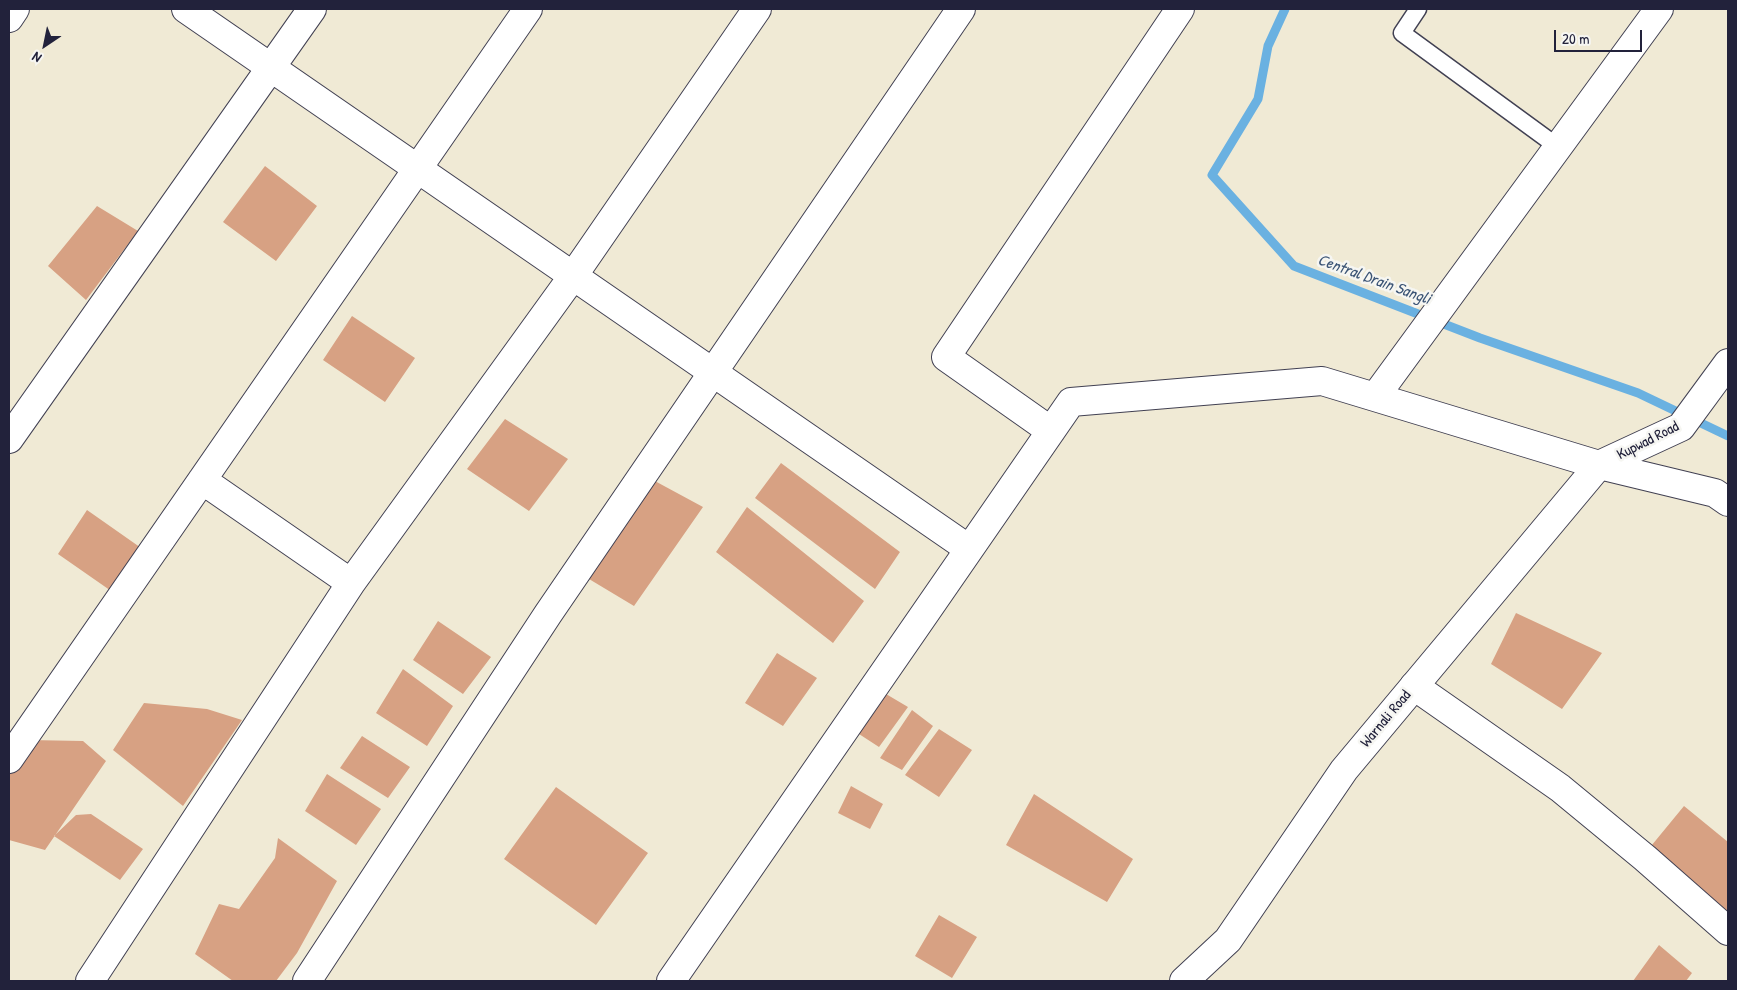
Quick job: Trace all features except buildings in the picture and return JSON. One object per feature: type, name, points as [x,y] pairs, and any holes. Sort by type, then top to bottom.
[{"type":"street","points":[[9,18],[15,9]]},
{"type":"street","points":[[186,9],[969,549]]},
{"type":"street","points":[[9,439],[312,9]]},
{"type":"street","points":[[9,759],[528,9]]},
{"type":"street","points":[[90,981],[352,584],[573,276],[757,9]]},
{"type":"street","points":[[307,981],[548,614],[961,9]]},
{"type":"street","points":[[1050,431],[946,357],[1180,9]]},
{"type":"street","points":[[1375,397],[1659,9]]},
{"type":"street","name":"Kupwad Road","points":[[1599,465],[1681,427],[1728,363]]},
{"type":"street","points":[[671,981],[1071,402],[1322,381],[1599,465],[1716,493],[1728,502]]},
{"type":"street","name":"Warnali Road","points":[[1184,981],[1228,940],[1344,770],[1599,465]]},
{"type":"street","points":[[202,480],[352,584]]},
{"type":"street","points":[[1414,686],[1560,788],[1645,858],[1728,931]]},
{"type":"lane","points":[[1418,9],[1402,33],[1558,147]]},
{"type":"waterway","name":"Central Drain Sangli","points":[[1285,9],[1268,46],[1258,99],[1212,175],[1294,266],[1480,338],[1638,393],[1728,436]]}]
